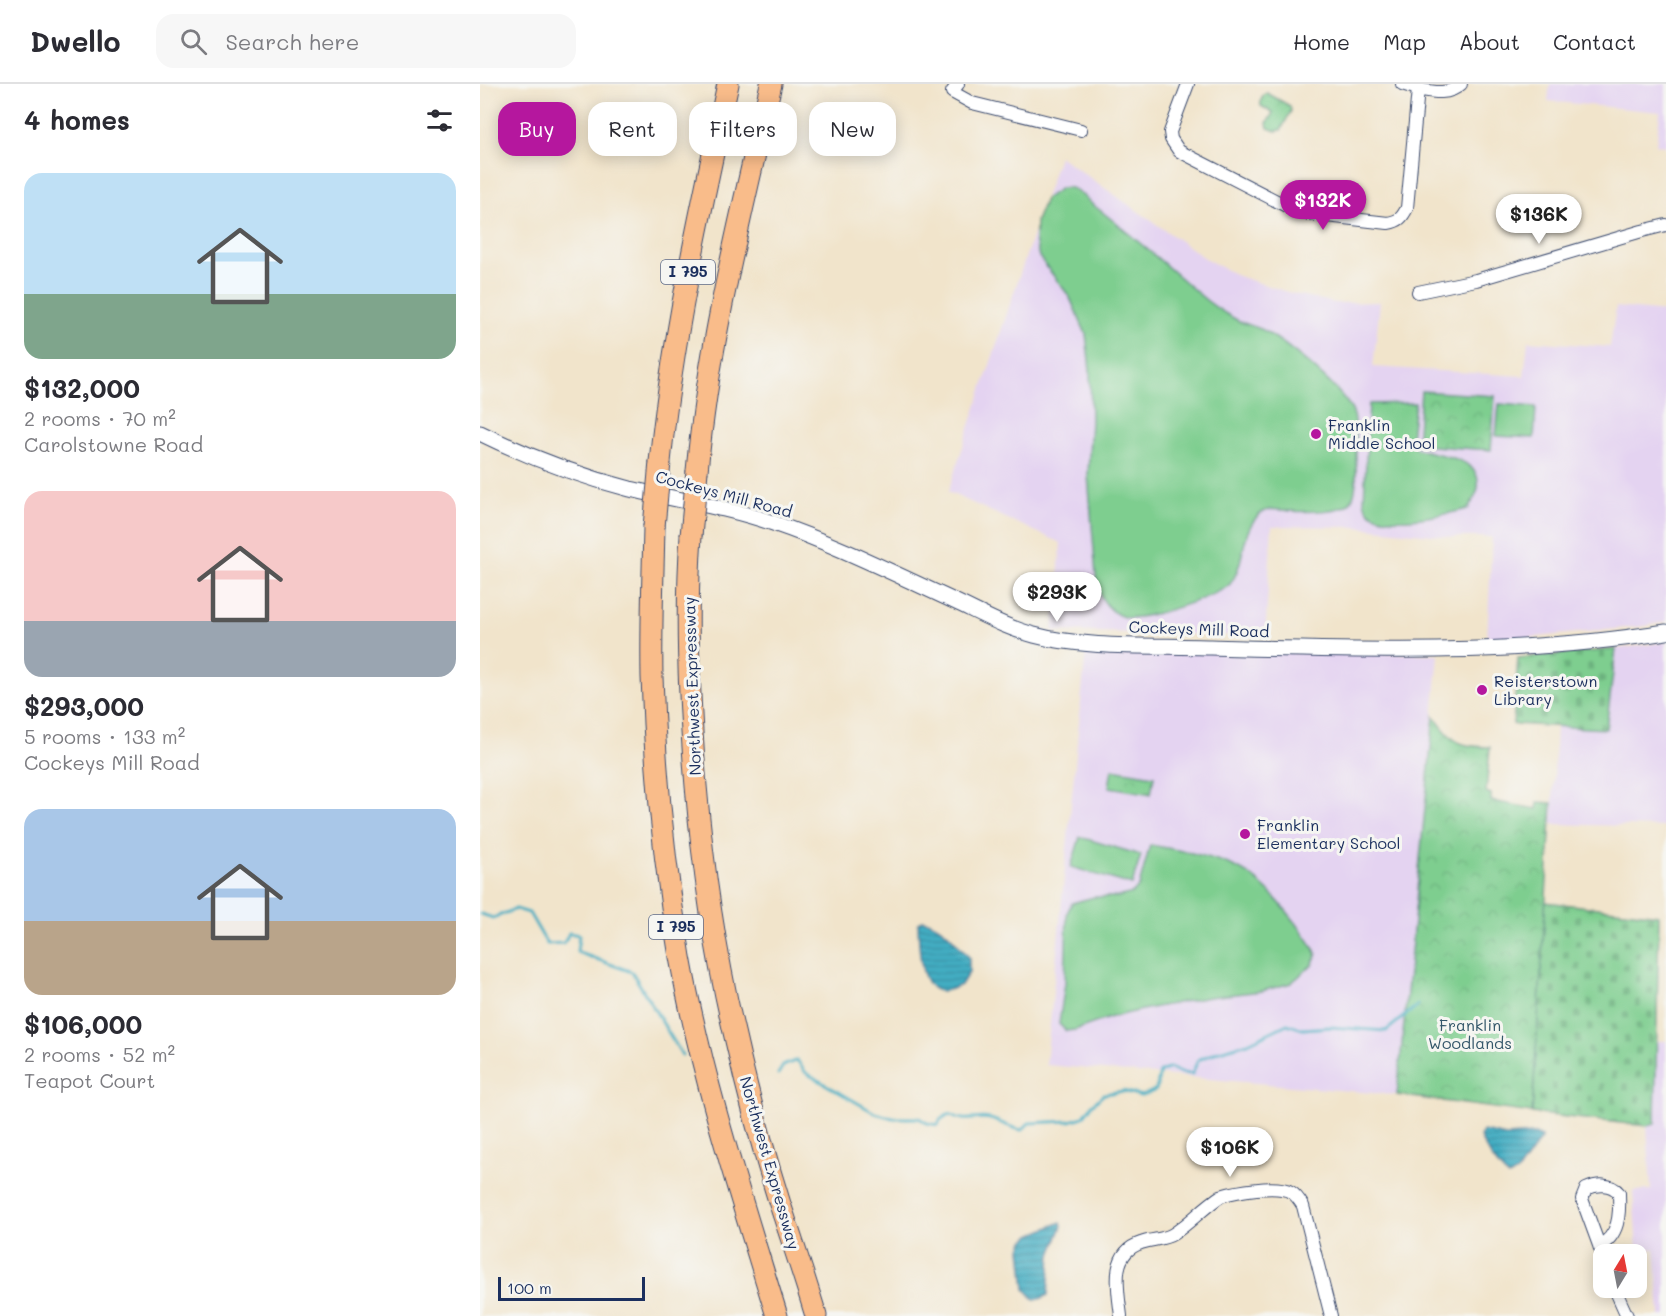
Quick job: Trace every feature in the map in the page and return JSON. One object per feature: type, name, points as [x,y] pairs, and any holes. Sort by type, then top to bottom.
[{"type":"highway","name":"I 795","points":[[728,84],[672,357],[654,527],[652,675],[664,839],[680,956],[718,1119],[777,1316]]},
{"type":"highway","name":"Northwest Expressway","points":[[771,84],[727,279],[702,417],[688,575],[690,719],[703,858],[716,948],[733,1032],[779,1202],[816,1316]]},
{"type":"street","points":[[958,84],[952,92],[972,104],[1081,130]]},
{"type":"street","points":[[1188,84],[1170,132],[1171,139],[1179,151],[1300,213],[1388,223],[1403,217],[1407,208],[1418,89]]},
{"type":"street","points":[[1402,84],[1438,92],[1449,92],[1461,84]]},
{"type":"street","points":[[1418,292],[1476,280],[1666,225]]},
{"type":"street","name":"Cockeys Mill Road","points":[[480,433],[507,447],[603,481],[777,524],[848,553],[1015,629],[1054,639],[1111,644],[1301,650],[1431,650],[1610,639],[1666,632]]},
{"type":"street","points":[[1606,1185],[1616,1189],[1618,1193],[1616,1228],[1609,1241],[1599,1246],[1582,1199],[1586,1189],[1606,1185]]},
{"type":"street","points":[[1121,1316],[1117,1278],[1118,1268],[1126,1251],[1173,1234],[1221,1196],[1275,1188],[1291,1192],[1303,1206],[1331,1316]]},
{"type":"street","points":[[1619,1298],[1627,1316]]},
{"type":"shaded area","points":[[1550,84],[1666,84],[1666,146],[1656,145],[1660,112],[1548,101]]},
{"type":"shaded area","name":"Franklin Middle School","points":[[1059,156],[1206,259],[1238,276],[1290,293],[1335,303],[1380,302],[1373,367],[1524,376],[1528,341],[1610,347],[1616,307],[1666,312],[1666,622],[1487,642],[1492,537],[1451,537],[1356,527],[1272,526],[1265,636],[1053,631],[1061,543],[948,492]]},
{"type":"shaded area","points":[[1666,642],[1666,827],[1552,824],[1556,726],[1606,729],[1616,649]]},
{"type":"shaded area","name":"Franklin Elementary School","points":[[1086,650],[1439,654],[1397,1095],[1046,1065]]},
{"type":"shaded area","points":[[1656,1041],[1666,1041],[1666,1316],[1660,1316],[1655,1249],[1647,1249],[1647,1244],[1637,1244],[1633,1191],[1651,1190],[1647,1126],[1655,1124]]},
{"type":"green space","points":[[1267,93],[1290,106],[1291,111],[1281,130],[1268,128],[1267,123],[1273,113],[1261,106],[1261,100]]},
{"type":"green space","points":[[1061,188],[1070,188],[1079,192],[1212,305],[1237,320],[1259,328],[1288,347],[1340,394],[1349,405],[1355,420],[1355,491],[1347,505],[1322,511],[1267,510],[1260,514],[1249,529],[1239,567],[1230,584],[1196,601],[1146,616],[1133,618],[1115,613],[1097,589],[1088,475],[1091,420],[1090,370],[1086,334],[1069,296],[1039,257],[1035,240],[1036,221],[1045,199]]},
{"type":"green space","points":[[1421,391],[1495,396],[1491,450],[1417,445]]},
{"type":"green space","points":[[1415,403],[1411,438],[1415,448],[1467,464],[1474,471],[1478,480],[1477,492],[1468,509],[1416,518],[1387,519],[1376,516],[1367,509],[1364,501],[1369,404]]},
{"type":"green space","points":[[1499,404],[1536,407],[1534,438],[1496,436]]},
{"type":"green space","points":[[1616,649],[1606,729],[1513,724],[1518,658]]},
{"type":"green space","name":"Franklin Woodlands","points":[[1434,716],[1446,732],[1457,741],[1470,746],[1490,747],[1486,792],[1491,794],[1491,801],[1537,809],[1538,802],[1552,803],[1532,1113],[1397,1095]]},
{"type":"green space","points":[[1112,769],[1154,776],[1151,794],[1109,787]]},
{"type":"green space","points":[[1080,837],[1141,855],[1132,885],[1071,867]]},
{"type":"green space","points":[[1150,845],[1216,860],[1251,876],[1287,912],[1317,954],[1312,965],[1291,983],[1262,991],[1209,997],[1151,1008],[1066,1031],[1059,1024],[1065,983],[1067,913],[1072,903],[1094,897],[1117,897],[1133,893],[1139,886]]},
{"type":"green space","points":[[1545,902],[1659,915],[1655,1124],[1647,1126],[1532,1113]]},
{"type":"water","points":[[922,920],[942,929],[969,957],[969,972],[961,985],[943,991],[929,984],[924,975],[920,954],[918,924]]},
{"type":"water","points":[[1483,1131],[1506,1136],[1535,1134],[1542,1137],[1518,1171],[1509,1177],[1485,1147],[1480,1137]]},
{"type":"water","points":[[1061,1222],[1062,1226],[1051,1255],[1048,1295],[1034,1299],[1025,1289],[1021,1248],[1024,1241],[1031,1235]]},
{"type":"waterway","points":[[481,914],[493,918],[516,909],[529,913],[547,944],[564,943],[569,933],[579,935],[577,952],[632,972],[682,1055]]},
{"type":"waterway","points":[[778,1074],[783,1066],[797,1060],[806,1073],[875,1113],[893,1118],[919,1118],[927,1123],[938,1125],[940,1120],[949,1114],[961,1119],[985,1118],[1022,1130],[1029,1123],[1070,1121],[1083,1117],[1104,1094],[1123,1091],[1141,1096],[1156,1090],[1160,1072],[1170,1068],[1181,1073],[1192,1074],[1198,1060],[1248,1043],[1287,1024],[1303,1029],[1330,1027],[1386,1031],[1418,1005]]},
{"type":"place","name":"Franklin Middle School","points":[[1316,434]]},
{"type":"place","name":"Reisterstown Library","points":[[1482,690]]},
{"type":"place","name":"Franklin Elementary School","points":[[1245,834]]}]
